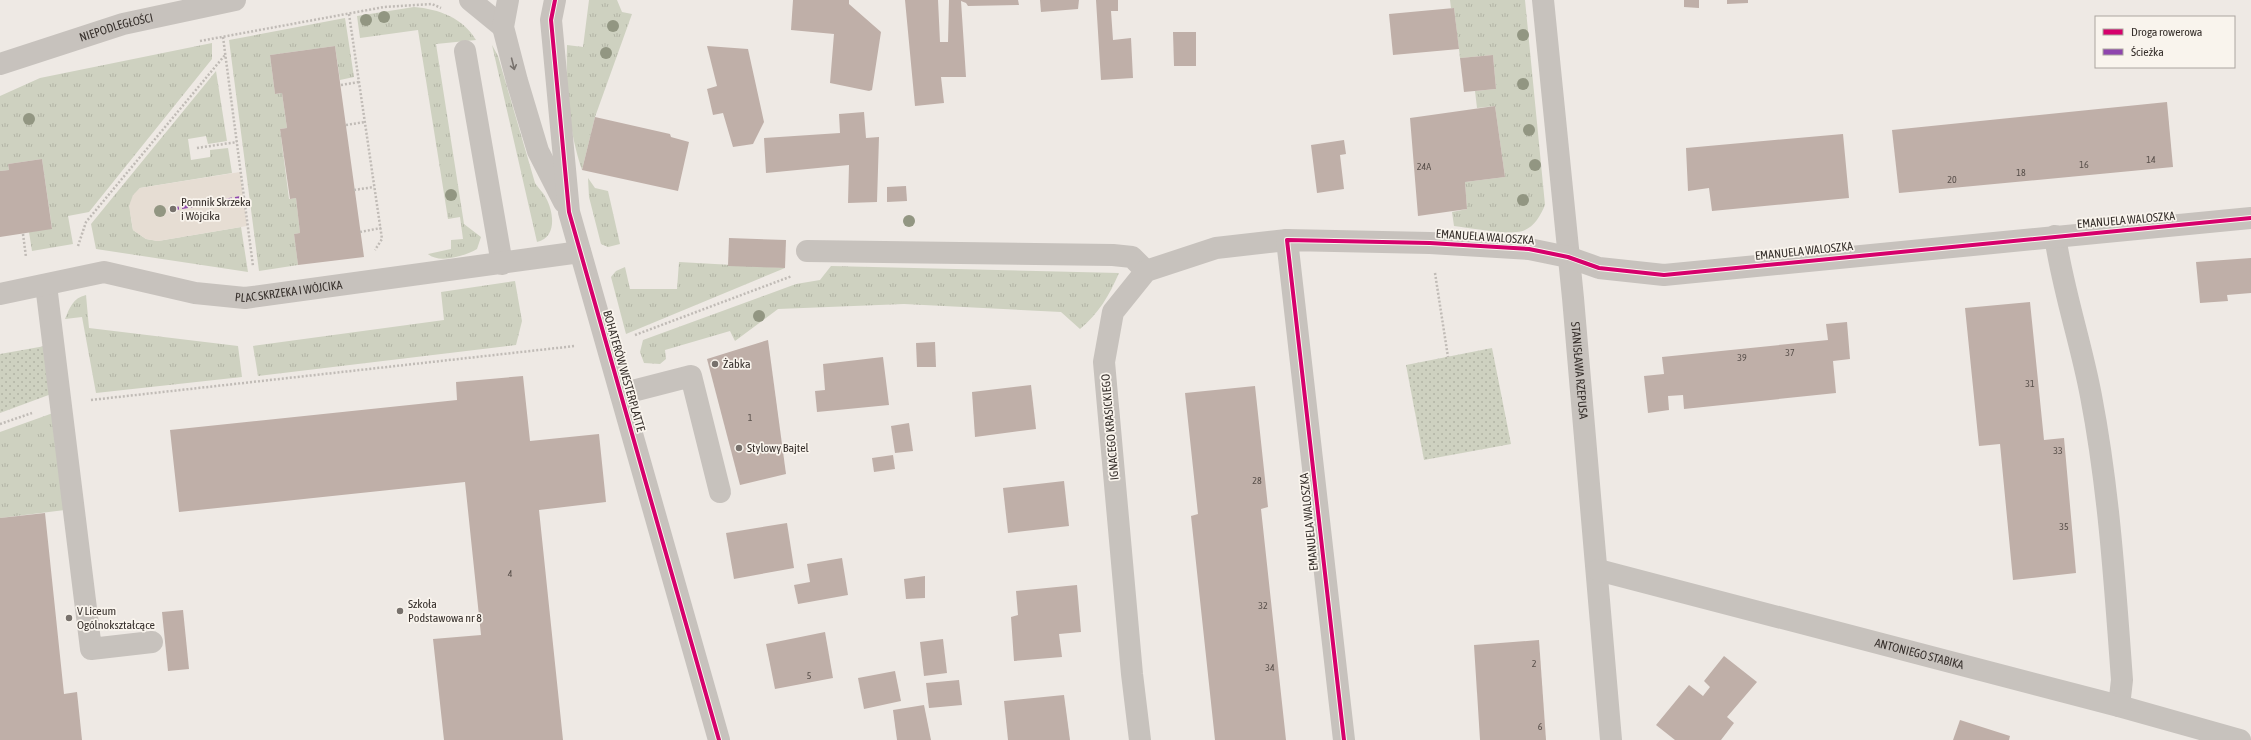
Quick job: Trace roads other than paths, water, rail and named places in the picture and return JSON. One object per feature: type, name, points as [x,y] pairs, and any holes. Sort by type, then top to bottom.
[{"type":"street","name":"NIEPODLEGŁOŚCI","points":[[0,64],[123,24],[235,0]]},
{"type":"street","points":[[470,0],[503,26]]},
{"type":"street","name":"BOHATERÓW WESTERPLATTE","points":[[508,0],[503,26],[538,151],[569,212]]},
{"type":"street","name":"BOHATERÓW WESTERPLATTE","points":[[555,0],[551,20],[569,212],[719,740]]},
{"type":"street","name":"STANISŁAWA RZEPUSA","points":[[1543,0],[1598,570],[1611,740]]},
{"type":"street","points":[[465,51],[502,264]]},
{"type":"street","name":"EMANUELA WALOSZKA","points":[[1344,740],[1287,240],[1430,243],[1529,249],[1568,258],[1599,268],[1664,275],[2251,218]]},
{"type":"street","points":[[2055,236],[2060,273],[2091,395],[2110,519],[2122,680],[2119,706]]},
{"type":"street","points":[[807,251],[1113,255],[1132,257],[1146,271],[1216,248],[1287,240]]},
{"type":"street","name":"PLAC SKRZEKA I WÓJCIKA","points":[[0,294],[104,272],[195,293],[245,298],[502,264],[580,252]]},
{"type":"street","name":"IGNACEGO KRASICKIEGO","points":[[1140,740],[1132,674],[1104,362],[1113,312],[1146,271]]},
{"type":"street","points":[[46,285],[62,404],[91,649],[152,642]]},
{"type":"street","points":[[620,394],[692,376],[720,492]]},
{"type":"street","name":"ANTONIEGO STABIKA","points":[[1598,570],[2119,706],[2209,736],[2240,740]]},
{"type":"place","name":"Pomnik Skrzeka i Wójcika","points":[[173,209]]},
{"type":"place","name":"Żabka","points":[[715,364]]},
{"type":"place","name":"Stylowy Bajtel","points":[[739,448]]},
{"type":"place","name":"Szkoła Podstawowa nr 8","points":[[400,611]]},
{"type":"place","name":"V Liceum Ogólnokształcące","points":[[69,618]]}]
